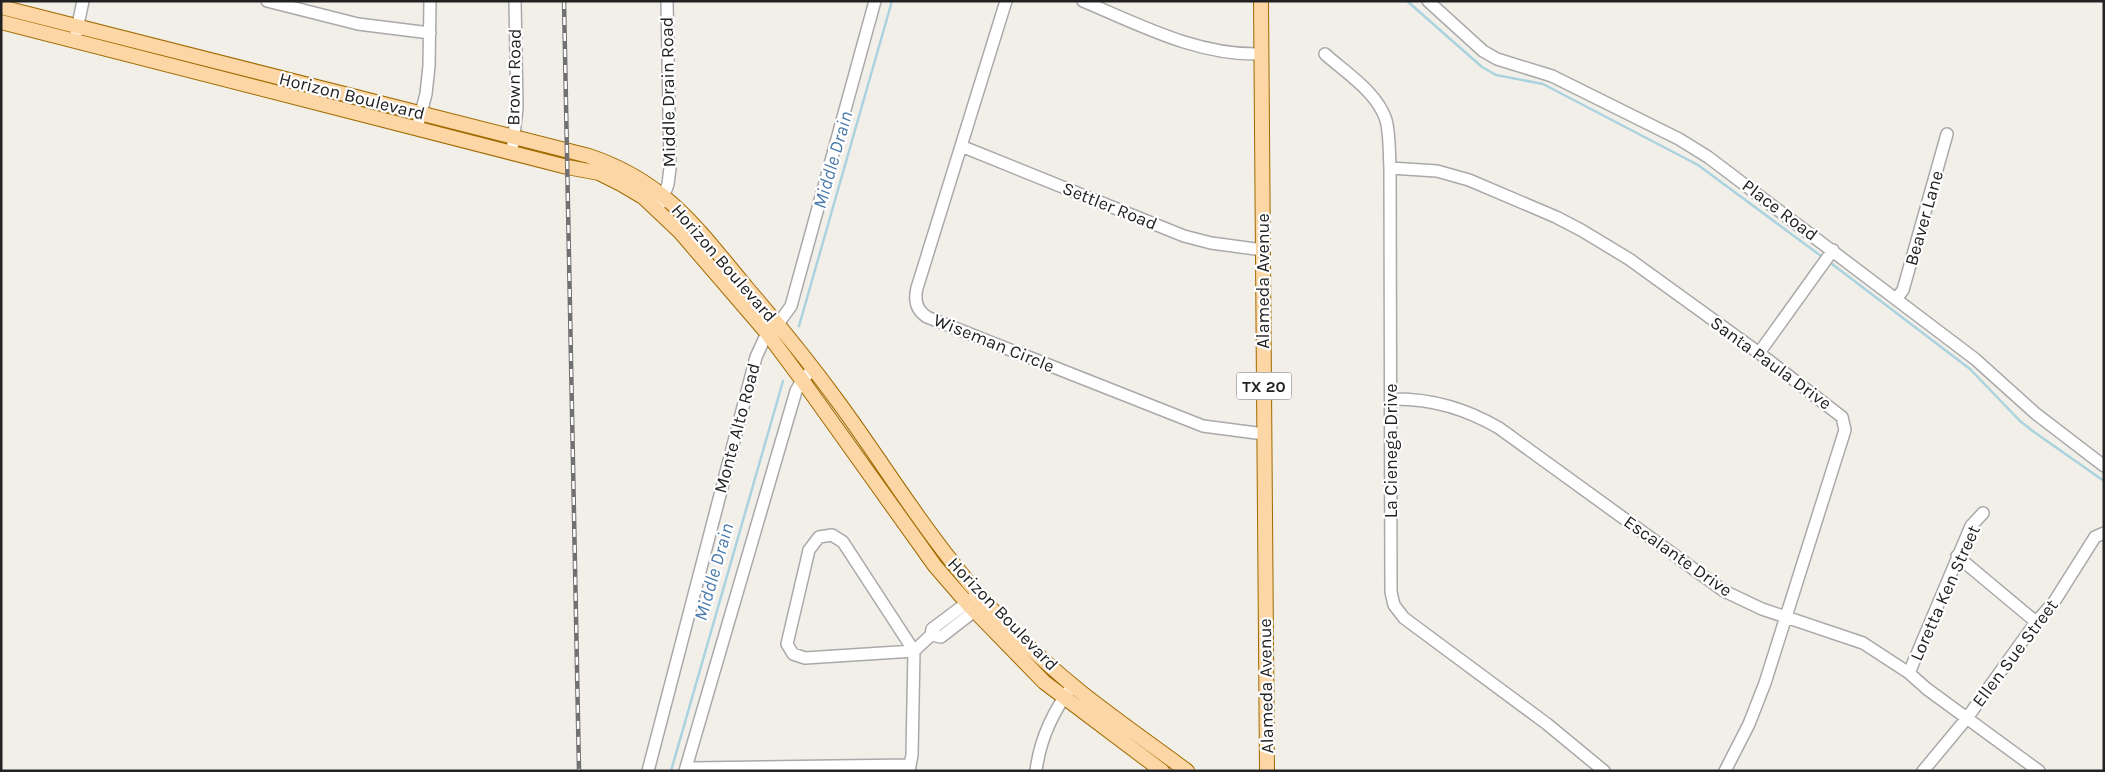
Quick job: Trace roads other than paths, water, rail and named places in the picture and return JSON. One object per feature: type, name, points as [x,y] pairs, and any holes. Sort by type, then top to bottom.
[{"type":"main road","name":"Alameda Avenue","points":[[1261,1],[1267,771]]},
{"type":"main road","name":"Horizon Boulevard","points":[[1,7],[514,137],[610,163],[635,175],[664,195],[685,214],[772,329],[802,380],[935,566],[971,607],[1044,682],[1162,771]]},
{"type":"main road","name":"Horizon Boulevard","points":[[1,22],[567,167],[600,173],[643,197],[680,232],[772,329],[813,369],[838,401],[953,564],[1032,649],[1073,685],[1187,771]]},
{"type":"street","points":[[74,41],[83,1]]},
{"type":"street","points":[[267,1],[358,24],[430,33]]},
{"type":"street","points":[[417,128],[426,94],[430,1]]},
{"type":"street","name":"Brown Road","points":[[512,152],[517,108],[515,1]]},
{"type":"street","name":"Middle Drain Road","points":[[658,210],[668,184],[670,168],[667,1]]},
{"type":"street","name":"Monte Alto Road","points":[[648,771],[756,357],[772,329],[790,306],[798,283],[875,1]]},
{"type":"street","name":"Wiseman Circle","points":[[1006,1],[916,288],[916,303],[922,314],[1203,426],[1264,434]]},
{"type":"street","points":[[1083,1],[1185,43],[1230,53],[1262,54]]},
{"type":"street","name":"Place Road","points":[[1428,1],[1483,51],[1496,59],[1552,76],[1679,139],[1708,157],[1897,298],[1975,360],[2035,413],[2104,466]]},
{"type":"street","name":"La Cienega Drive","points":[[1325,54],[1371,94],[1382,110],[1388,132],[1390,168],[1391,592],[1398,613],[1547,724],[1604,771]]},
{"type":"street","name":"Beaver Lane","points":[[1897,298],[1904,290],[1947,134]]},
{"type":"street","name":"Settler Road","points":[[961,146],[1184,236],[1211,244],[1263,250]]},
{"type":"street","name":"Santa Paula Drive","points":[[1390,168],[1421,169],[1456,176],[1556,217],[1629,259],[1838,413],[1845,430],[1760,699],[1746,732],[1725,771]]},
{"type":"street","points":[[1759,353],[1833,250]]},
{"type":"street","points":[[813,369],[802,380],[796,391],[690,770],[909,768],[912,755],[914,651],[843,542],[832,535],[819,537],[809,550],[787,644],[793,654],[805,658],[914,651],[931,635],[932,629],[971,607],[983,597]]},
{"type":"street","name":"Escalante Drive","points":[[1391,399],[1423,399],[1442,402],[1477,415],[1524,445],[1716,585],[1752,605],[1863,643],[1909,673],[1927,689],[2039,771]]},
{"type":"street","name":"Loretta Ken Street","points":[[1909,673],[1957,556],[1971,526],[1983,513]]},
{"type":"street","name":"Ellen Sue Street","points":[[1923,771],[1966,718],[2036,622],[2054,602],[2095,537],[2104,533]]},
{"type":"street","points":[[1957,556],[2036,622]]},
{"type":"street","points":[[1036,771],[1044,734],[1064,696],[1073,685]]},
{"type":"waterway","name":"Middle Drain","points":[[799,326],[892,1]]},
{"type":"waterway","points":[[1407,1],[1482,67],[1496,75],[1543,84],[1698,165],[1821,256]]},
{"type":"waterway","points":[[1832,264],[1970,369],[2020,421],[2104,481]]},
{"type":"waterway","name":"Middle Drain","points":[[671,771],[783,381]]},
{"type":"railway","points":[[564,1],[579,771]]}]
